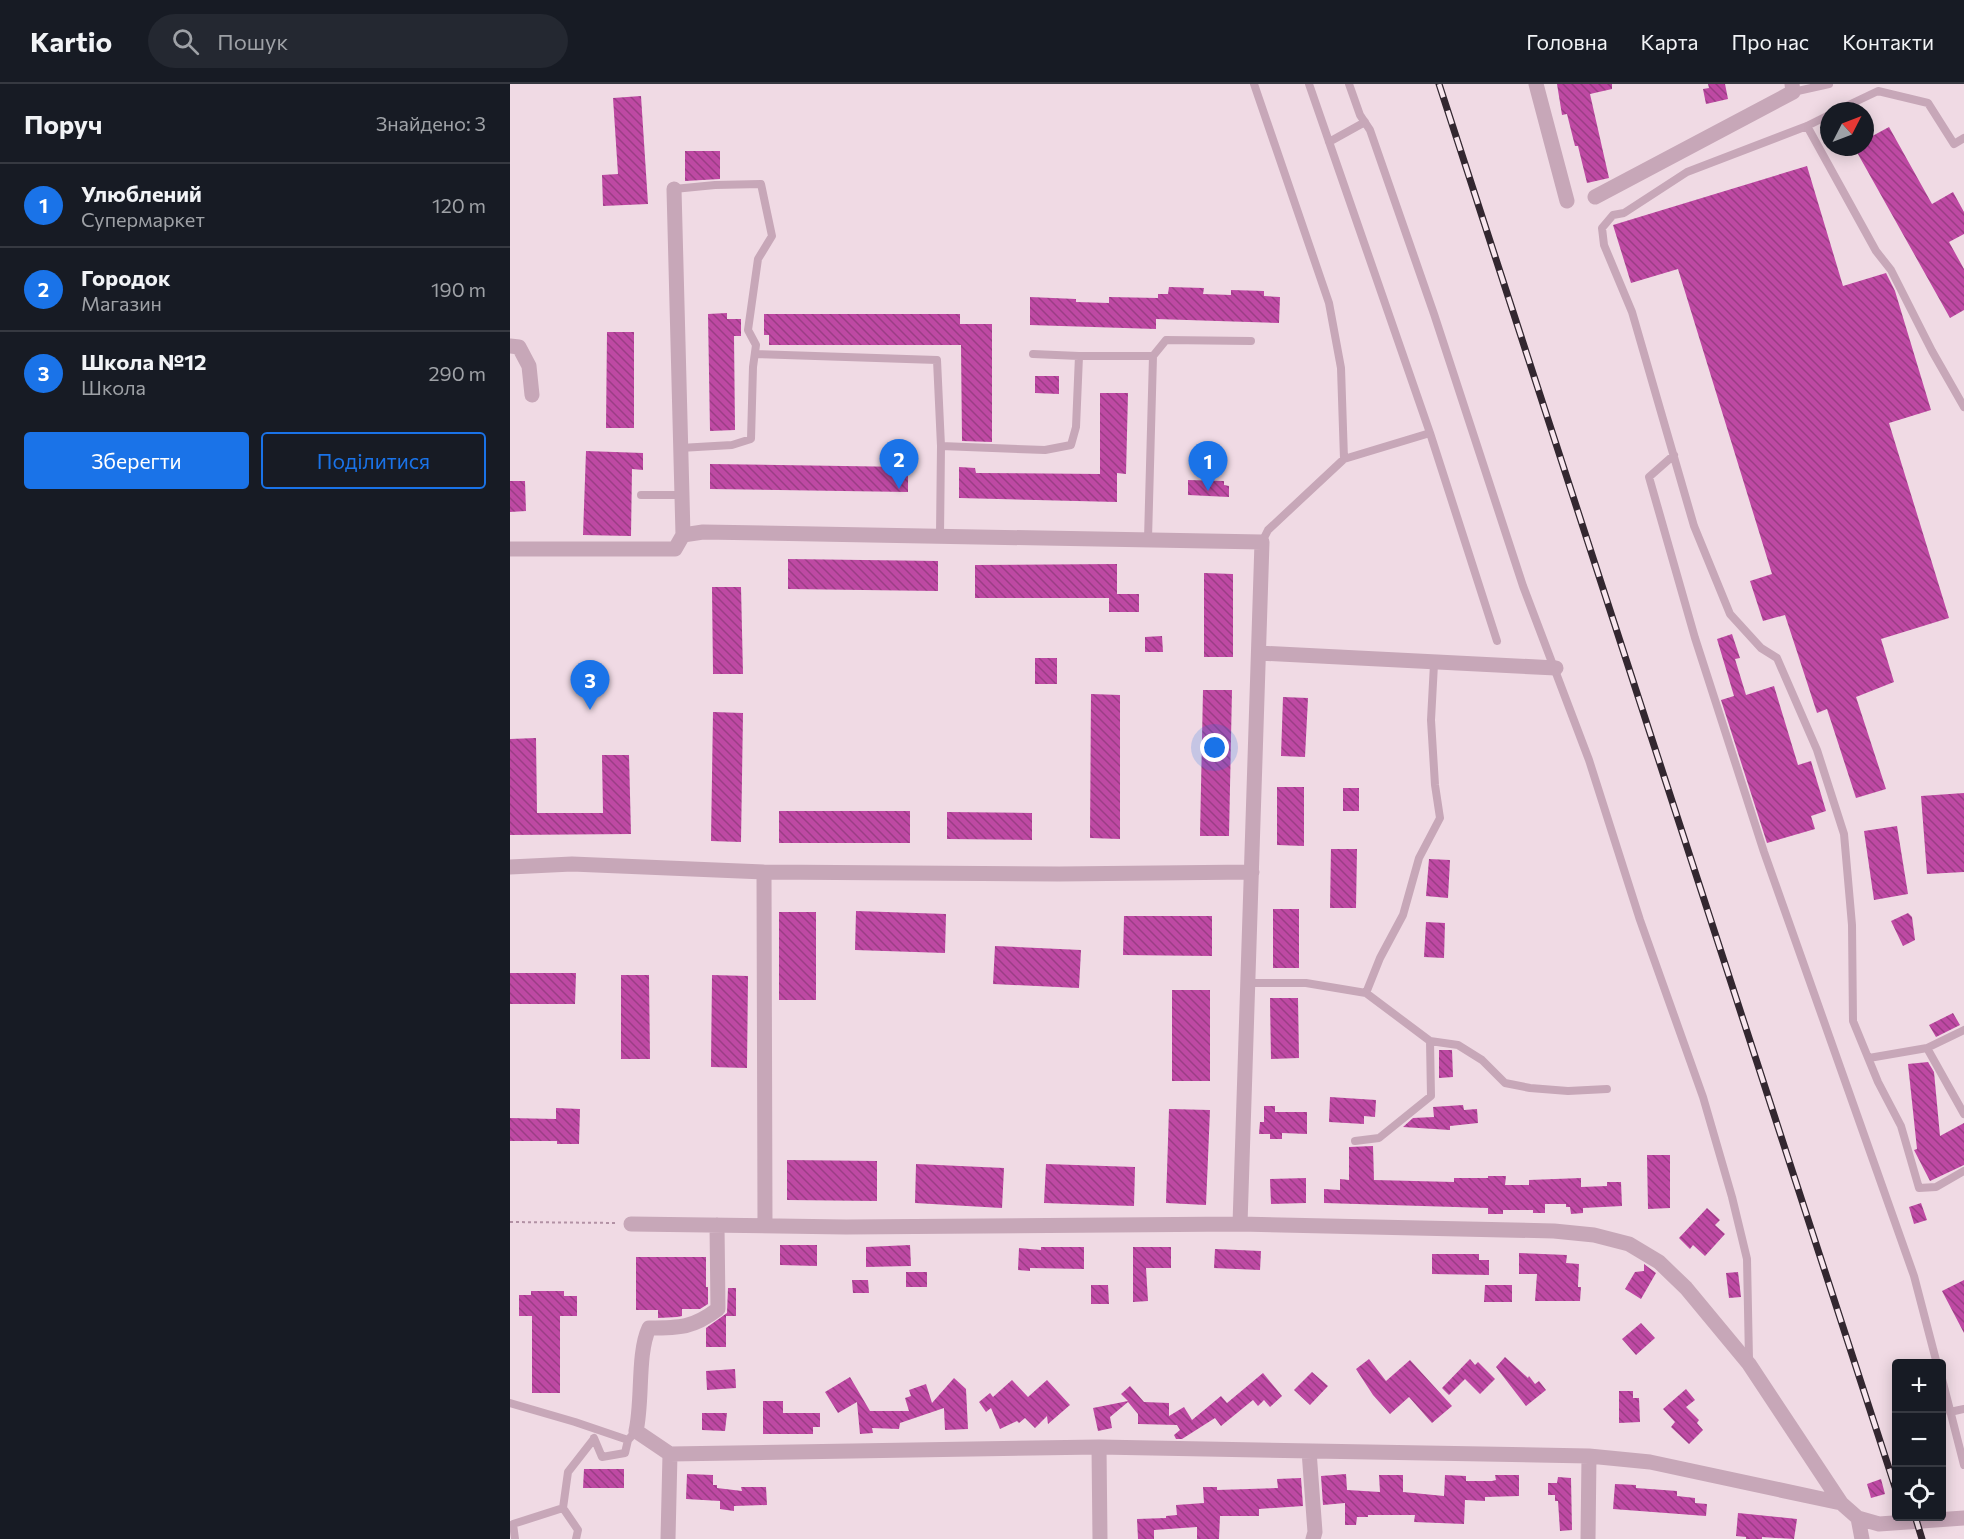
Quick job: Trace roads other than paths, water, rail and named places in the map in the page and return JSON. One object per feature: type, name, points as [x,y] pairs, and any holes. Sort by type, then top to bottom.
[{"type":"street","points":[[1536,84],[1567,201]]},
{"type":"street","points":[[1595,197],[1792,88]]},
{"type":"street","points":[[510,549],[675,549],[683,535],[674,189]]},
{"type":"street","points":[[510,346],[519,347],[530,366],[532,395]]},
{"type":"street","points":[[683,535],[703,532],[1262,542],[1240,1224]]},
{"type":"street","points":[[1259,653],[1434,664],[1556,668]]},
{"type":"street","points":[[510,867],[573,864],[764,872],[1059,874],[1252,872]]},
{"type":"street","points":[[764,872],[765,1225]]},
{"type":"street","points":[[632,1224],[858,1227],[1240,1224],[1594,1235],[1629,1244],[1659,1262],[1686,1288],[1749,1364],[1841,1503],[1858,1518],[1879,1524],[1964,1518]]},
{"type":"street","points":[[717,1225],[718,1309],[703,1320],[679,1328],[649,1328],[644,1340],[641,1410],[632,1436],[670,1454],[1099,1447],[1589,1456],[1650,1462],[1841,1503]]},
{"type":"street","points":[[1099,1447],[1100,1539]]},
{"type":"street","points":[[1309,1451],[1315,1532],[1313,1539]]},
{"type":"street","points":[[668,1539],[670,1454]]},
{"type":"street","points":[[1588,1539],[1589,1456]]},
{"type":"street","points":[[1858,1518],[1862,1539]]},
{"type":"lane","points":[[1254,84],[1329,303],[1341,368],[1344,459]]},
{"type":"lane","points":[[1309,84],[1431,433],[1497,641]]},
{"type":"lane","points":[[1349,84],[1360,115],[1370,130],[1434,314],[1523,586],[1589,760],[1640,920],[1703,1097],[1747,1259],[1749,1364]]},
{"type":"lane","points":[[1792,88],[1830,84]]},
{"type":"lane","points":[[1855,102],[1878,91],[1928,103],[1954,144],[1964,138]]},
{"type":"lane","points":[[1820,120],[1687,172],[1624,213],[1613,215],[1602,228],[1604,244],[1632,312],[1694,526],[1730,614],[1761,648],[1777,658],[1817,750],[1844,834],[1852,925],[1853,1020],[1878,1082],[1901,1126],[1919,1188],[1936,1187],[1964,1170]]},
{"type":"lane","points":[[1329,142],[1365,122]]},
{"type":"lane","points":[[1807,126],[1876,251],[1891,270],[1932,351],[1964,407]]},
{"type":"lane","points":[[674,189],[761,184],[772,236],[758,260],[748,330],[756,345],[753,367],[752,439],[732,444],[680,448]]},
{"type":"lane","points":[[1148,539],[1153,356],[1166,340],[1251,341]]},
{"type":"lane","points":[[755,354],[937,360],[941,446],[940,535]]},
{"type":"lane","points":[[1033,354],[1153,356]]},
{"type":"lane","points":[[941,446],[1045,450],[1071,445],[1076,427],[1079,356]]},
{"type":"lane","points":[[1262,542],[1268,530],[1344,459],[1431,433]]},
{"type":"lane","points":[[1674,455],[1649,477],[1695,638],[1764,852],[1914,1276],[1936,1359]]},
{"type":"lane","points":[[641,495],[681,495]]},
{"type":"lane","points":[[1366,993],[1380,958],[1403,915],[1419,858],[1440,818],[1435,785],[1431,720],[1434,664]]},
{"type":"lane","points":[[1248,983],[1306,983],[1366,993],[1430,1041],[1458,1045],[1482,1060],[1504,1083],[1568,1091],[1607,1089]]},
{"type":"lane","points":[[1869,1058],[1927,1048],[1964,1030]]},
{"type":"lane","points":[[1355,1140],[1378,1138],[1431,1096],[1430,1041]]},
{"type":"lane","points":[[1927,1048],[1964,1114]]},
{"type":"lane","points":[[1946,1397],[1964,1465]]},
{"type":"lane","points":[[510,1403],[595,1430],[632,1436],[625,1454],[602,1457],[593,1440]]},
{"type":"lane","points":[[1950,1412],[1964,1409]]},
{"type":"lane","points":[[576,1539],[578,1530],[563,1508],[568,1472],[593,1440],[595,1430]]},
{"type":"lane","points":[[515,1539],[513,1524],[563,1508]]},
{"type":"railway","points":[[1439,84],[1892,1478]]},
{"type":"railway","points":[[1917,1521],[1922,1539]]},
{"type":"place","name":"Городок","points":[[899,489]]},
{"type":"place","name":"Улюблений","points":[[1208,491]]},
{"type":"place","name":"Школа №12","points":[[590,710]]}]
